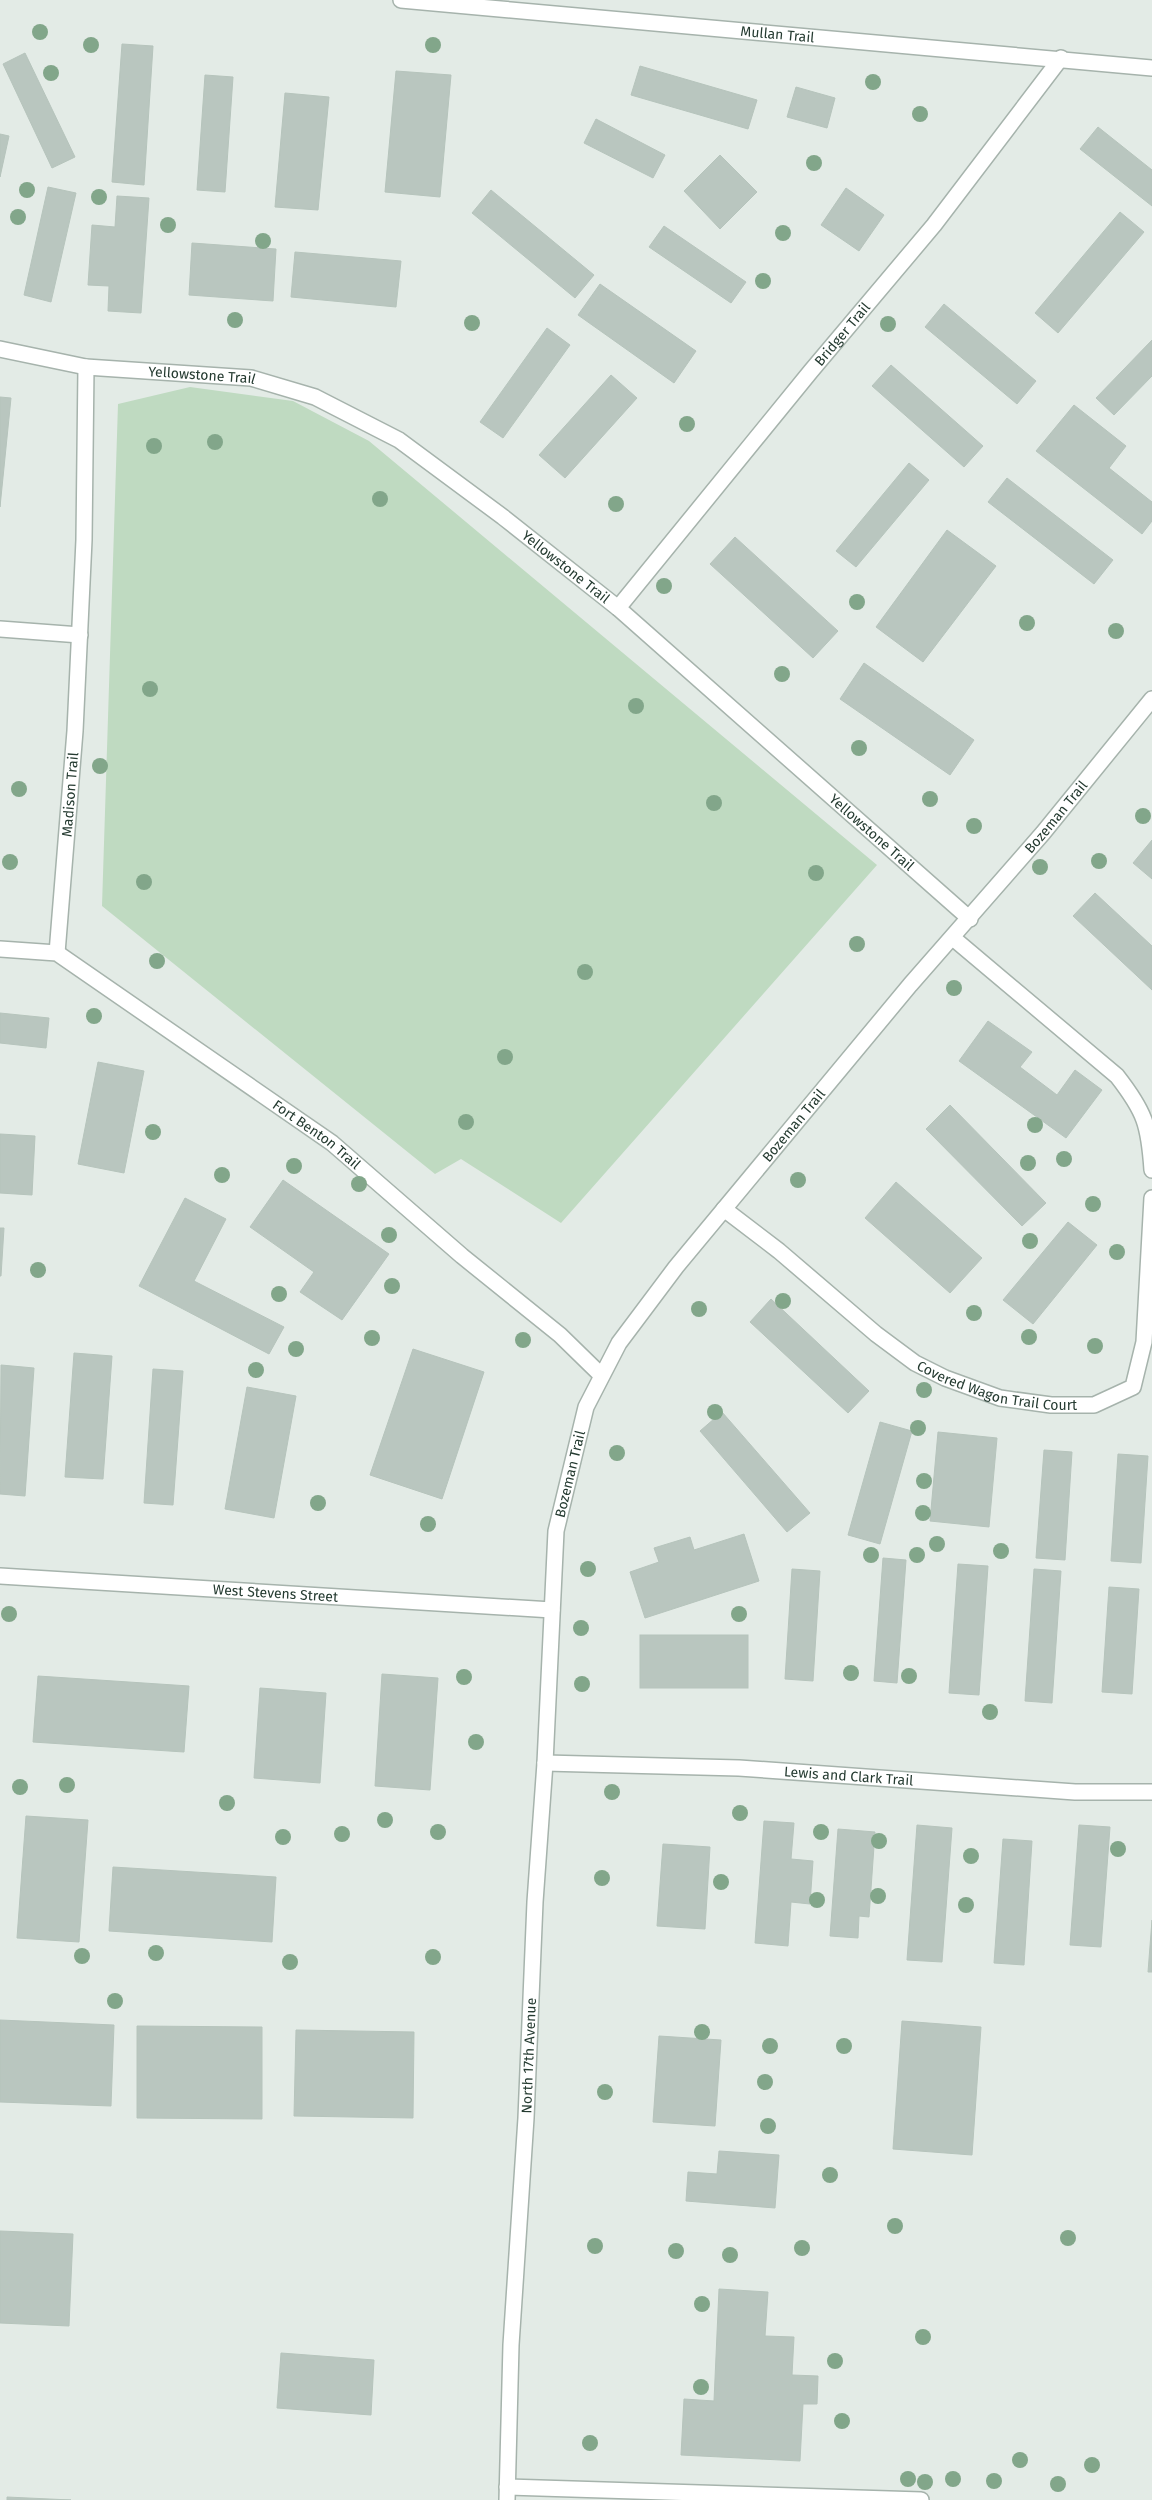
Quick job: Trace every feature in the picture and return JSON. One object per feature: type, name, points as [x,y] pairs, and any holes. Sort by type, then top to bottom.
[{"type":"street","name":"Mullan Trail","points":[[401,0],[1061,58],[1152,68]]},
{"type":"street","name":"Bridger Trail","points":[[618,608],[811,371],[934,225],[1061,58]]},
{"type":"street","points":[[0,349],[86,367]]},
{"type":"street","name":"Yellowstone Trail","points":[[86,367],[251,378],[315,397],[399,440],[618,608],[970,919]]},
{"type":"street","name":"Madison Trail","points":[[56,953],[75,731],[80,635],[84,540],[86,367]]},
{"type":"street","points":[[0,629],[80,635]]},
{"type":"street","name":"Bozeman Trail","points":[[552,1610],[556,1530],[586,1407],[619,1343],[676,1266],[910,985],[970,919],[1152,699]]},
{"type":"street","points":[[953,938],[1117,1076],[1138,1102],[1150,1134],[1152,1170]]},
{"type":"street","points":[[0,949],[56,953]]},
{"type":"street","name":"Fort Benton Trail","points":[[56,953],[332,1144],[462,1256],[560,1335],[601,1375]]},
{"type":"street","name":"Covered Wagon Trail Court","points":[[724,1209],[915,1364],[945,1378],[1000,1398],[1051,1406],[1094,1405],[1132,1387],[1144,1342],[1152,1198]]},
{"type":"street","name":"West Stevens Street","points":[[0,1576],[552,1610]]},
{"type":"street","name":"North 17th Avenue","points":[[507,2494],[511,2345],[526,2118],[535,1902],[545,1763],[552,1610]]},
{"type":"street","name":"Lewis and Clark Trail","points":[[545,1763],[739,1768],[1075,1792],[1152,1792]]},
{"type":"street","points":[[507,2494],[921,2500]]},
{"type":"green space","points":[[190,387],[293,401],[369,441],[877,865],[561,1223],[461,1159],[435,1174],[102,906],[118,404]]},
{"type":"building","points":[[122,44],[153,46],[144,185],[112,182]]},
{"type":"building","points":[[25,53],[75,157],[52,168],[3,64]]},
{"type":"building","points":[[640,66],[757,100],[748,129],[631,95]]},
{"type":"building","points":[[396,71],[451,75],[440,197],[385,192]]},
{"type":"building","points":[[205,75],[233,77],[225,192],[197,190]]},
{"type":"building","points":[[796,87],[835,98],[827,128],[787,117]]},
{"type":"building","points":[[285,93],[329,97],[318,210],[275,207]]},
{"type":"building","points":[[596,119],[665,155],[653,178],[584,143]]},
{"type":"building","points":[[1098,127],[1152,170],[1152,206],[1080,149]]},
{"type":"building","points":[[0,134],[9,136],[0,177]]},
{"type":"building","points":[[720,155],[757,192],[720,229],[684,191]]},
{"type":"building","points":[[48,187],[76,193],[51,302],[24,295]]},
{"type":"building","points":[[846,188],[884,215],[859,251],[821,225]]},
{"type":"building","points":[[491,190],[594,275],[575,298],[472,213]]},
{"type":"building","points":[[117,196],[149,198],[141,313],[108,311],[109,286],[88,285],[92,225],[115,227]]},
{"type":"building","points":[[1120,212],[1144,232],[1058,333],[1035,313]]},
{"type":"building","points":[[664,226],[746,282],[731,303],[649,247]]},
{"type":"building","points":[[192,243],[276,249],[273,301],[189,295]]},
{"type":"building","points":[[295,252],[401,261],[396,307],[291,297]]},
{"type":"building","points":[[600,284],[696,351],[674,383],[578,315]]},
{"type":"building","points":[[944,304],[1036,381],[1017,404],[925,327]]},
{"type":"building","points":[[547,328],[570,345],[503,438],[480,422]]},
{"type":"building","points":[[1152,340],[1152,376],[1114,415],[1096,398]]},
{"type":"building","points":[[891,365],[983,446],[964,467],[872,386]]},
{"type":"building","points":[[611,375],[637,398],[565,478],[539,455]]},
{"type":"building","points":[[0,397],[11,398],[0,507]]},
{"type":"building","points":[[1074,405],[1126,446],[1109,468],[1152,502],[1152,521],[1142,534],[1036,451]]},
{"type":"building","points":[[909,463],[929,480],[856,567],[836,551]]},
{"type":"building","points":[[1007,478],[1113,560],[1094,584],[988,502]]},
{"type":"building","points":[[947,530],[996,566],[923,662],[876,627]]},
{"type":"building","points":[[735,537],[838,631],[813,658],[710,564]]},
{"type":"building","points":[[864,663],[974,740],[950,775],[840,699]]},
{"type":"building","points":[[1152,840],[1152,879],[1133,863]]},
{"type":"building","points":[[1095,893],[1152,946],[1152,990],[1073,916]]},
{"type":"building","points":[[0,1013],[49,1018],[46,1048],[0,1043]]},
{"type":"building","points":[[988,1021],[1032,1052],[1020,1067],[1057,1095],[1075,1070],[1102,1090],[1066,1138],[959,1061]]},
{"type":"building","points":[[98,1062],[144,1071],[124,1173],[78,1164]]},
{"type":"building","points":[[950,1105],[1046,1203],[1022,1226],[926,1129]]},
{"type":"building","points":[[0,1134],[35,1136],[32,1195],[0,1193]]},
{"type":"building","points":[[283,1180],[389,1254],[342,1320],[300,1292],[314,1272],[250,1227]]},
{"type":"building","points":[[896,1182],[982,1258],[950,1293],[865,1218]]},
{"type":"building","points":[[185,1198],[226,1219],[194,1281],[284,1327],[269,1354],[139,1286]]},
{"type":"building","points":[[1068,1222],[1097,1245],[1033,1324],[1003,1300]]},
{"type":"building","points":[[0,1228],[4,1228],[1,1276],[0,1276]]},
{"type":"building","points":[[771,1299],[869,1391],[848,1413],[750,1322]]},
{"type":"building","points":[[413,1349],[484,1372],[442,1499],[370,1475]]},
{"type":"building","points":[[74,1353],[112,1356],[103,1479],[65,1477]]},
{"type":"building","points":[[1,1365],[34,1368],[25,1496],[0,1494]]},
{"type":"building","points":[[153,1369],[183,1371],[173,1505],[144,1503]]},
{"type":"building","points":[[247,1387],[296,1396],[274,1518],[225,1509]]},
{"type":"building","points":[[722,1412],[810,1513],[787,1532],[700,1431]]},
{"type":"building","points":[[880,1422],[912,1431],[880,1544],[848,1535]]},
{"type":"building","points":[[938,1432],[997,1438],[989,1527],[930,1521]]},
{"type":"building","points":[[1044,1450],[1072,1452],[1065,1560],[1036,1558]]},
{"type":"building","points":[[1118,1454],[1148,1456],[1141,1563],[1111,1561]]},
{"type":"building","points":[[744,1534],[759,1581],[645,1618],[630,1572],[659,1562],[654,1548],[690,1537],[694,1550]]},
{"type":"building","points":[[883,1558],[906,1560],[897,1683],[874,1681]]},
{"type":"building","points":[[958,1564],[988,1566],[979,1695],[949,1693]]},
{"type":"building","points":[[792,1569],[820,1571],[813,1681],[785,1679]]},
{"type":"building","points":[[1034,1569],[1061,1571],[1052,1703],[1025,1701]]},
{"type":"building","points":[[1109,1587],[1139,1589],[1132,1694],[1102,1692]]},
{"type":"building","points":[[640,1635],[748,1635],[748,1688],[640,1688]]},
{"type":"building","points":[[382,1674],[438,1678],[430,1790],[375,1786]]},
{"type":"building","points":[[38,1676],[189,1686],[184,1752],[33,1742]]},
{"type":"building","points":[[260,1688],[326,1693],[320,1783],[254,1778]]},
{"type":"building","points":[[26,1816],[88,1820],[79,1942],[17,1938]]},
{"type":"building","points":[[764,1821],[794,1823],[791,1859],[813,1861],[810,1904],[791,1902],[788,1946],[755,1943]]},
{"type":"building","points":[[917,1825],[952,1828],[942,1962],[907,1960]]},
{"type":"building","points":[[1079,1825],[1110,1827],[1101,1947],[1070,1945]]},
{"type":"building","points":[[838,1829],[875,1832],[869,1917],[859,1916],[858,1938],[830,1936]]},
{"type":"building","points":[[1003,1839],[1032,1841],[1024,1965],[994,1963]]},
{"type":"building","points":[[663,1844],[710,1847],[705,1929],[657,1926]]},
{"type":"building","points":[[113,1867],[276,1877],[272,1942],[109,1931]]},
{"type":"building","points":[[1152,1920],[1152,1972],[1148,1972]]},
{"type":"building","points":[[0,2020],[114,2025],[111,2106],[0,2102]]},
{"type":"building","points":[[902,2021],[981,2027],[972,2155],[893,2149]]},
{"type":"building","points":[[137,2026],[262,2027],[262,2119],[137,2118]]},
{"type":"building","points":[[296,2030],[414,2032],[413,2118],[294,2116]]},
{"type":"building","points":[[659,2036],[721,2040],[715,2126],[653,2122]]},
{"type":"building","points":[[719,2151],[779,2155],[775,2208],[686,2201],[688,2172],[717,2174]]},
{"type":"building","points":[[0,2231],[73,2234],[69,2326],[0,2323]]},
{"type":"building","points":[[719,2289],[768,2292],[765,2336],[794,2337],[792,2375],[818,2376],[817,2404],[803,2404],[800,2461],[681,2455],[684,2399],[714,2401]]},
{"type":"building","points":[[281,2353],[374,2360],[371,2415],[277,2408]]},
{"type":"building","points":[[7,2497],[71,2500],[7,2500]]}]
